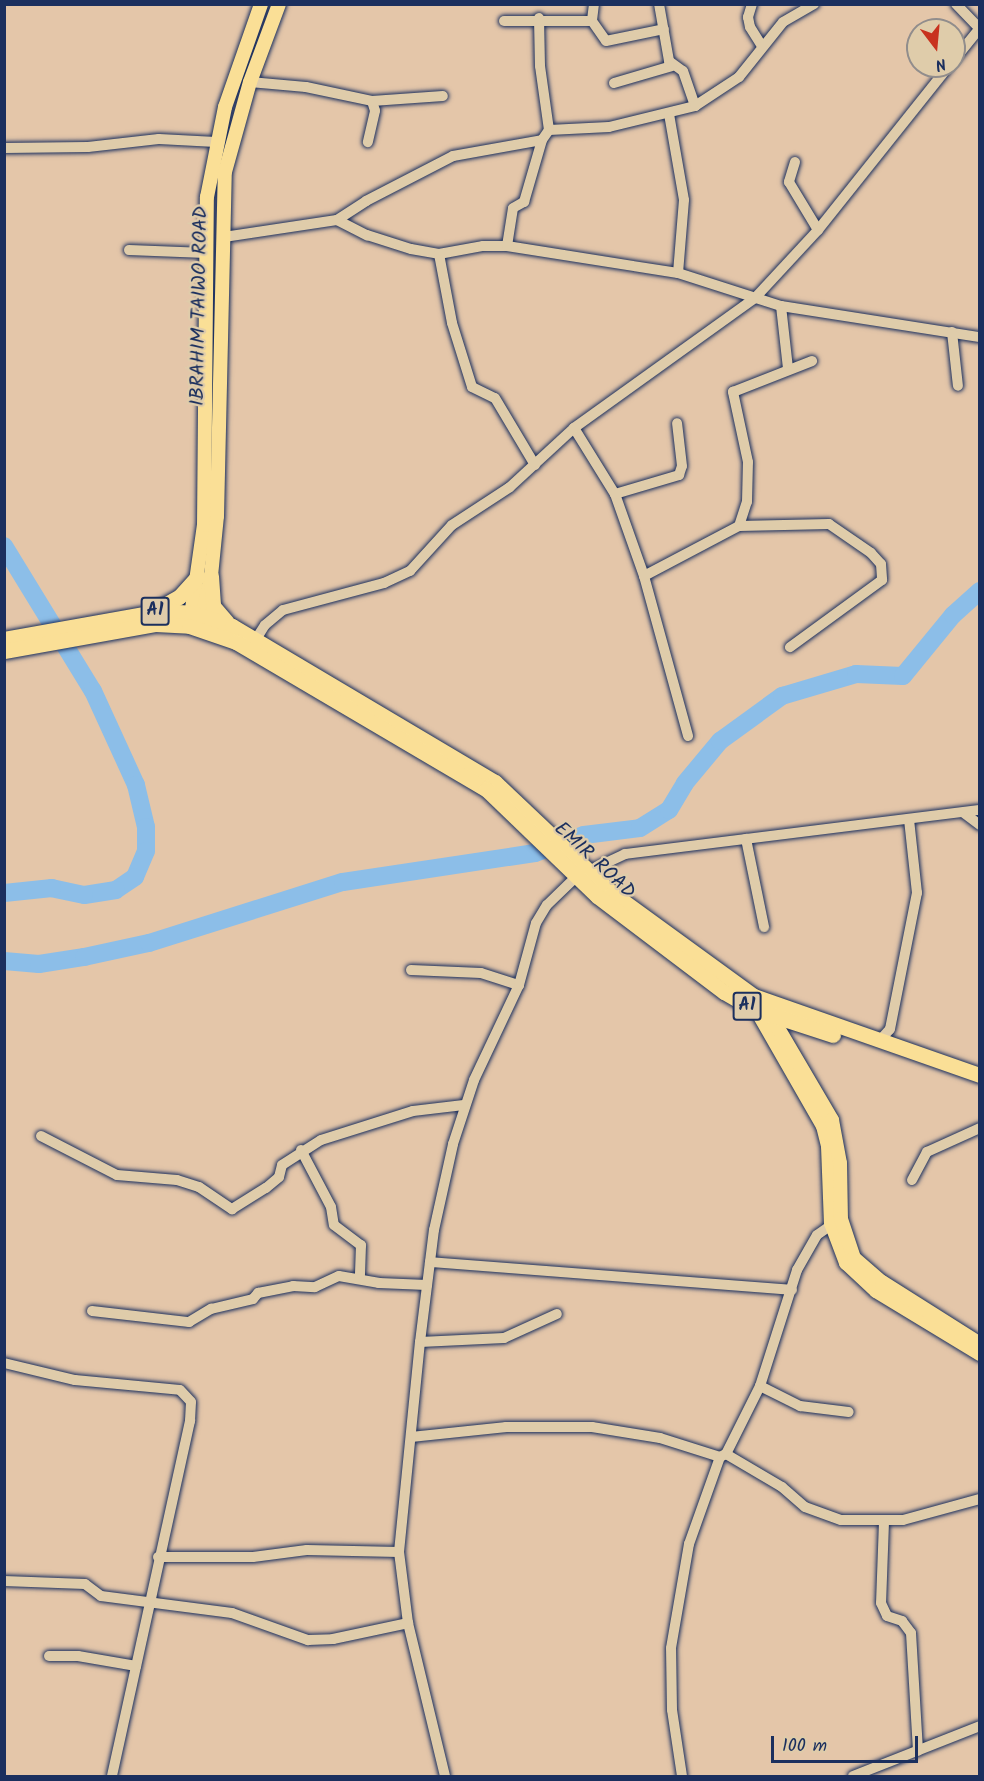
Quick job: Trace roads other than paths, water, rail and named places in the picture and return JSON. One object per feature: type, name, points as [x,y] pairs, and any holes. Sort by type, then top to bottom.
[{"type":"highway","points":[[149,612],[179,597],[205,576],[213,606],[232,626]]},
{"type":"highway","name":"A1","points":[[4,651],[47,637],[109,624],[149,612],[195,621]]},
{"type":"highway","name":"EMIR ROAD","points":[[195,621],[253,645],[495,782],[621,916],[753,1003],[917,1061],[980,1087]]},
{"type":"highway","name":"EMIR ROAD","points":[[195,621],[232,626],[253,645]]},
{"type":"highway","name":"A1","points":[[109,624],[195,621]]},
{"type":"highway","name":"A1","points":[[4,639],[47,637]]},
{"type":"highway","name":"EMIR ROAD","points":[[770,1010],[881,1039],[980,1075]]},
{"type":"main road","name":"IBRAHIM TAIWO ROAD","points":[[205,576],[207,197],[216,142],[261,4]]},
{"type":"main road","name":"IBRAHIM TAIWO ROAD","points":[[195,621],[217,516],[226,162],[250,82],[279,4]]},
{"type":"main road","points":[[753,1003],[823,1126],[828,1146],[841,1252],[855,1275],[980,1354]]},
{"type":"main road","points":[[770,1010],[832,1120],[840,1163],[836,1221],[848,1246],[863,1268],[980,1344]]},
{"type":"street","points":[[594,4],[592,21],[606,41],[664,29]]},
{"type":"street","points":[[658,4],[672,66]]},
{"type":"street","points":[[752,4],[748,17],[750,27],[762,46]]},
{"type":"street","points":[[549,130],[609,128],[695,106],[739,77],[754,62],[762,46],[783,22],[814,4]]},
{"type":"street","points":[[956,4],[979,28],[966,45]]},
{"type":"street","points":[[504,21],[539,18],[592,21]]},
{"type":"street","points":[[507,246],[513,208],[524,202],[542,140],[549,130],[540,66],[539,18]]},
{"type":"street","points":[[614,83],[672,66],[683,71],[695,106]]},
{"type":"street","points":[[253,645],[283,610],[384,583],[410,571],[452,525],[510,487],[574,428],[755,298],[818,230],[939,78]]},
{"type":"street","points":[[250,82],[306,87],[372,101],[443,96]]},
{"type":"street","points":[[368,142],[375,111],[372,101]]},
{"type":"street","points":[[669,114],[684,200],[678,273]]},
{"type":"street","points":[[4,148],[88,147],[159,139],[216,142]]},
{"type":"street","points":[[224,237],[337,220],[366,201],[391,191],[393,186],[453,156],[542,140]]},
{"type":"street","points":[[795,162],[789,182],[818,230]]},
{"type":"street","points":[[337,220],[377,239],[439,254],[507,246],[678,273],[781,306],[980,337]]},
{"type":"street","points":[[129,250],[206,253]]},
{"type":"street","points":[[439,254],[452,323],[472,387],[495,398],[536,465]]},
{"type":"street","points":[[781,306],[788,368]]},
{"type":"street","points":[[952,332],[958,386]]},
{"type":"street","points":[[739,526],[747,502],[748,462],[733,392],[788,368],[812,361]]},
{"type":"street","points":[[615,494],[679,475],[682,466],[677,423]]},
{"type":"street","points":[[574,428],[615,494],[644,576],[688,736]]},
{"type":"street","points":[[644,576],[739,526],[829,524],[880,564],[882,580],[790,647]]},
{"type":"street","points":[[445,1776],[408,1623],[399,1552],[420,1342],[430,1262],[464,1105],[519,985],[536,923],[547,905],[581,874],[625,854],[980,810]]},
{"type":"street","points":[[964,813],[980,825]]},
{"type":"street","points":[[881,1039],[890,1029],[917,892],[909,819]]},
{"type":"street","points":[[746,839],[764,927]]},
{"type":"street","points":[[411,970],[481,973],[519,985]]},
{"type":"street","points":[[40,1136],[117,1175],[177,1180],[199,1187],[232,1209],[279,1178],[282,1165],[301,1150],[413,1111],[464,1105]]},
{"type":"street","points":[[912,1180],[927,1152],[980,1128]]},
{"type":"street","points":[[301,1150],[332,1207],[334,1224],[361,1245],[360,1279]]},
{"type":"street","points":[[682,1776],[672,1710],[671,1648],[689,1544],[723,1455],[760,1386],[808,1247],[836,1221]]},
{"type":"street","points":[[430,1262],[792,1290]]},
{"type":"street","points":[[92,1311],[189,1323],[211,1309],[253,1299],[258,1293],[293,1286],[315,1287],[339,1276],[427,1285]]},
{"type":"street","points":[[420,1342],[504,1338],[557,1314]]},
{"type":"street","points":[[4,1363],[75,1380],[180,1390],[187,1395],[190,1422],[158,1557],[150,1604],[112,1776]]},
{"type":"street","points":[[760,1386],[800,1406],[849,1412]]},
{"type":"street","points":[[411,1437],[506,1427],[592,1427],[660,1438],[723,1455],[820,1516],[884,1522],[920,1517],[980,1500]]},
{"type":"street","points":[[884,1522],[881,1603],[886,1616],[902,1621],[911,1633],[918,1751]]},
{"type":"street","points":[[158,1557],[253,1557],[307,1550],[399,1552]]},
{"type":"street","points":[[4,1581],[85,1584],[101,1596],[232,1613],[308,1640],[333,1639],[408,1623]]},
{"type":"street","points":[[49,1656],[78,1656],[136,1666]]},
{"type":"street","points":[[854,1776],[980,1726]]},
{"type":"waterway","points":[[4,546],[93,691],[136,785],[146,827],[146,851],[135,877],[116,890],[84,895],[52,888],[4,893]]},
{"type":"waterway","points":[[4,961],[39,964],[84,957],[149,943],[343,882],[535,853],[584,835],[640,828],[669,810],[685,783],[720,741],[782,696],[856,674],[903,676],[953,615],[980,591]]}]
